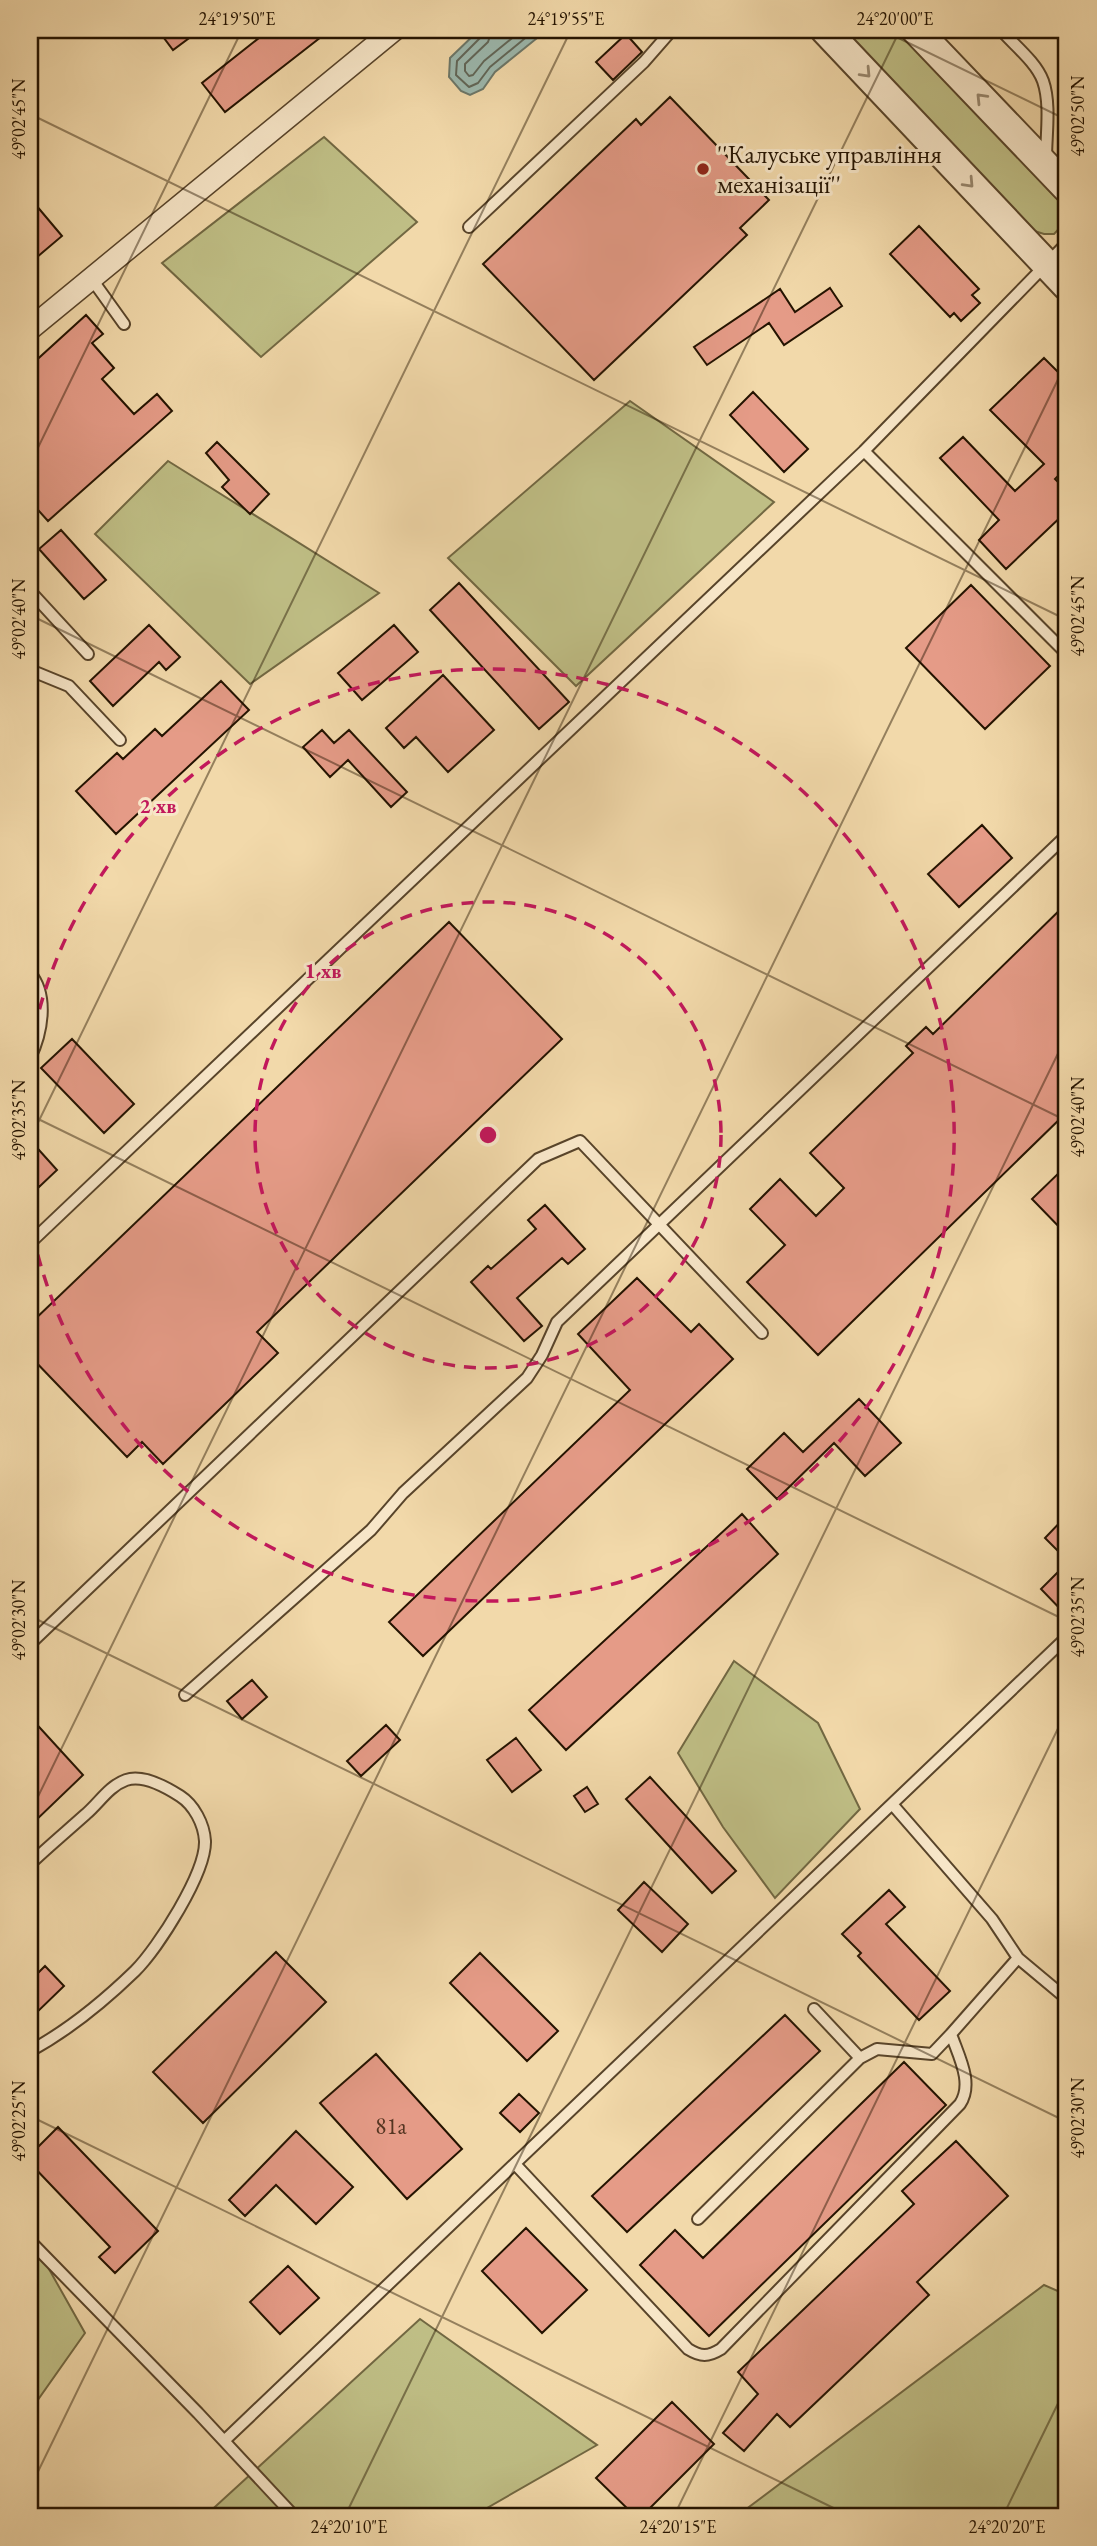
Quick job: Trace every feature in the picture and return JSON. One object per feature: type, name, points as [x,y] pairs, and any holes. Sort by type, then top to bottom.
[{"type":"street","points":[[30,329],[394,30]]},
{"type":"street","points":[[825,30],[1067,286]]},
{"type":"street","points":[[916,30],[1059,173]]},
{"type":"lane","points":[[469,227],[644,62],[672,30]]},
{"type":"lane","points":[[1001,30],[1042,80],[1059,173]]},
{"type":"lane","points":[[30,1243],[864,451],[1067,243]]},
{"type":"lane","points":[[91,278],[124,324]]},
{"type":"lane","points":[[864,451],[1067,654]]},
{"type":"lane","points":[[30,591],[88,654]]},
{"type":"lane","points":[[30,670],[69,686],[120,740]]},
{"type":"lane","points":[[185,1695],[371,1530],[403,1493],[527,1378],[542,1355],[557,1322],[1067,835]]},
{"type":"lane","points":[[30,973],[36,981],[41,998],[40,1027],[30,1058]]},
{"type":"lane","points":[[30,1644],[538,1159],[580,1141],[762,1333]]},
{"type":"lane","points":[[224,2441],[1067,1637]]},
{"type":"lane","points":[[30,1864],[113,1786],[128,1779],[145,1779],[167,1788],[187,1800],[201,1820],[205,1842],[187,1897],[162,1937],[137,1968],[86,2015],[58,2036],[30,2051]]},
{"type":"lane","points":[[892,1804],[992,1919],[1018,1958],[1067,1999]]},
{"type":"lane","points":[[698,2219],[860,2057],[877,2049],[932,2054],[1018,1958]]},
{"type":"lane","points":[[814,2009],[860,2057]]},
{"type":"lane","points":[[515,2164],[688,2349],[698,2355],[710,2355],[721,2349],[960,2104],[965,2097],[966,2080],[951,2034]]},
{"type":"lane","points":[[30,2241],[295,2516]]},
{"type":"shaded area","points":[[838,30],[898,30],[1061,203],[1064,216],[1054,234],[1025,228]]},
{"type":"shaded area","points":[[324,137],[417,222],[261,357],[162,263]]},
{"type":"shaded area","points":[[630,401],[774,502],[576,686],[448,558]]},
{"type":"shaded area","points":[[168,461],[379,593],[250,684],[95,534]]},
{"type":"shaded area","points":[[734,1661],[818,1723],[860,1809],[775,1898],[723,1827],[678,1753]]},
{"type":"shaded area","points":[[30,2244],[36,2246],[85,2333],[30,2411]]},
{"type":"shaded area","points":[[1044,2285],[1067,2295],[1067,2516],[737,2516]]},
{"type":"shaded area","points":[[420,2319],[597,2445],[473,2516],[205,2516]]},
{"type":"water","points":[[479,30],[547,30],[495,72],[483,89],[470,95],[461,91],[449,77],[450,58]]},
{"type":"building","points":[[158,30],[200,30],[173,50]]},
{"type":"building","points":[[269,30],[330,30],[225,112],[202,83]]},
{"type":"building","points":[[626,34],[642,52],[613,80],[596,62]]},
{"type":"building","points":[[670,97],[769,200],[740,228],[747,235],[594,380],[483,264],[636,119],[641,125]]},
{"type":"building","points":[[30,198],[62,236],[30,263]]},
{"type":"building","points":[[919,226],[979,289],[972,295],[980,303],[961,321],[954,313],[950,317],[890,254]]},
{"type":"building","points":[[830,288],[842,306],[784,345],[769,323],[707,365],[694,347],[780,289],[795,312]]},
{"type":"building","points":[[86,315],[103,334],[92,343],[114,368],[102,379],[134,414],[157,394],[172,411],[48,521],[30,501],[30,366]]},
{"type":"building","points":[[1044,358],[1067,381],[1067,467],[1055,479],[1067,491],[1067,511],[1006,569],[979,540],[999,520],[940,458],[963,437],[1015,491],[1044,464],[990,410]]},
{"type":"building","points":[[753,392],[808,449],[784,472],[730,415]]},
{"type":"building","points":[[217,442],[269,494],[250,514],[222,487],[229,480],[206,453]]},
{"type":"building","points":[[61,530],[106,580],[84,599],[39,549]]},
{"type":"building","points":[[459,583],[569,702],[539,729],[430,610]]},
{"type":"building","points":[[971,585],[1050,666],[985,729],[906,648]]},
{"type":"building","points":[[149,625],[180,657],[166,670],[159,662],[113,706],[90,681]]},
{"type":"building","points":[[394,625],[418,652],[362,700],[338,673]]},
{"type":"building","points":[[443,675],[494,730],[448,772],[416,737],[404,748],[386,728]]},
{"type":"building","points":[[221,681],[249,710],[116,834],[76,791],[117,753],[123,759],[155,729],[162,736]]},
{"type":"building","points":[[322,730],[334,743],[349,730],[407,792],[391,807],[348,760],[330,777],[303,747]]},
{"type":"building","points":[[982,825],[1012,858],[959,907],[928,874]]},
{"type":"building","points":[[1067,903],[1067,1112],[818,1355],[747,1282],[785,1245],[750,1209],[780,1179],[816,1216],[844,1188],[810,1153],[913,1053],[906,1046],[926,1027],[933,1034]]},
{"type":"building","points":[[449,922],[562,1039],[257,1332],[278,1353],[163,1464],[142,1442],[127,1457],[30,1356],[30,1324]]},
{"type":"building","points":[[72,1039],[134,1104],[104,1133],[41,1068]]},
{"type":"building","points":[[30,1140],[57,1170],[39,1187],[30,1176]]},
{"type":"building","points":[[1067,1165],[1067,1235],[1032,1199]]},
{"type":"building","points":[[545,1205],[585,1249],[568,1264],[562,1258],[517,1298],[542,1326],[524,1341],[471,1282],[488,1266],[491,1269],[536,1229],[528,1220]]},
{"type":"building","points":[[637,1278],[691,1332],[699,1324],[733,1359],[423,1656],[389,1622],[630,1390],[578,1334]]},
{"type":"building","points":[[859,1399],[901,1443],[865,1476],[834,1443],[777,1499],[747,1469],[784,1433],[803,1452]]},
{"type":"building","points":[[742,1514],[778,1554],[566,1750],[529,1710]]},
{"type":"building","points":[[1067,1515],[1067,1560],[1045,1538]]},
{"type":"building","points":[[1067,1563],[1067,1616],[1041,1589]]},
{"type":"building","points":[[252,1680],[267,1697],[242,1719],[227,1701]]},
{"type":"building","points":[[30,1717],[83,1775],[30,1826]]},
{"type":"building","points":[[386,1725],[400,1740],[361,1776],[347,1761]]},
{"type":"building","points":[[516,1738],[541,1770],[512,1792],[487,1760]]},
{"type":"building","points":[[650,1777],[736,1871],[712,1893],[626,1799]]},
{"type":"building","points":[[587,1787],[598,1804],[585,1812],[574,1796]]},
{"type":"building","points":[[644,1882],[688,1924],[662,1952],[618,1910]]},
{"type":"building","points":[[889,1890],[905,1907],[886,1924],[950,1991],[919,2020],[858,1956],[861,1953],[842,1934]]},
{"type":"building","points":[[276,1952],[326,2002],[203,2123],[153,2072]]},
{"type":"building","points":[[480,1953],[558,2031],[527,2061],[450,1983]]},
{"type":"building","points":[[45,1966],[64,1986],[30,2019],[30,1981]]},
{"type":"building","points":[[785,2015],[820,2051],[627,2232],[592,2196]]},
{"type":"building","points":[[376,2054],[462,2149],[407,2199],[320,2103]]},
{"type":"building","points":[[904,2062],[946,2105],[709,2336],[640,2265],[675,2230],[703,2258]]},
{"type":"building","points":[[519,2094],[539,2113],[520,2132],[500,2113]]},
{"type":"building","points":[[58,2127],[158,2231],[115,2273],[99,2257],[110,2247],[30,2163],[30,2155]]},
{"type":"building","points":[[296,2131],[353,2187],[316,2224],[276,2185],[245,2216],[229,2200]]},
{"type":"building","points":[[956,2141],[1008,2196],[917,2282],[929,2295],[790,2427],[777,2414],[744,2451],[723,2433],[758,2394],[738,2372],[914,2204],[902,2191]]},
{"type":"building","points":[[526,2228],[587,2290],[542,2333],[482,2271]]},
{"type":"building","points":[[288,2266],[319,2298],[280,2334],[250,2302]]},
{"type":"building","points":[[672,2402],[714,2444],[642,2516],[635,2516],[596,2478]]},
{"type":"place","name":"''Калуське управління механізації''","points":[[703,169]]}]
